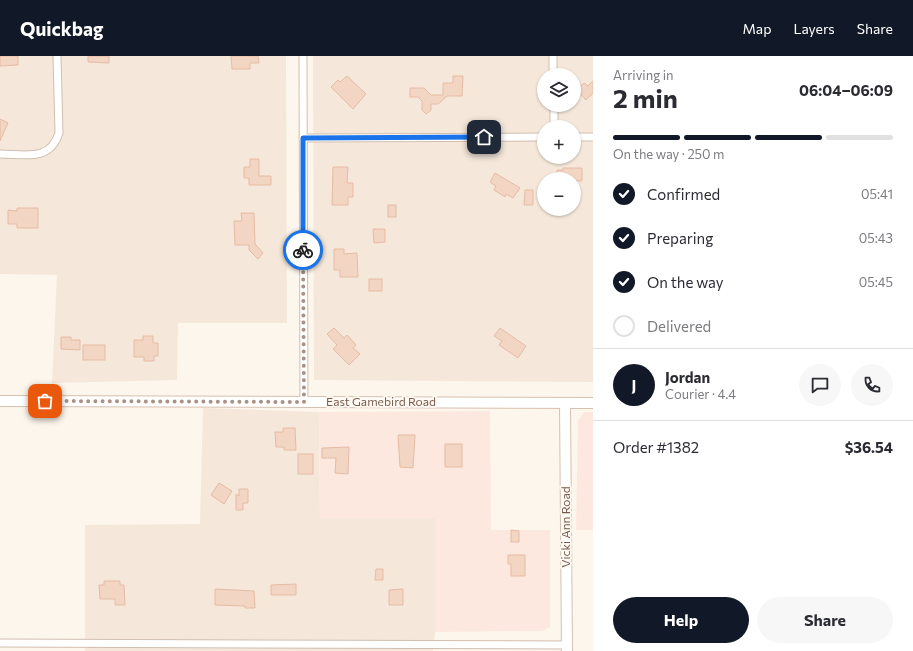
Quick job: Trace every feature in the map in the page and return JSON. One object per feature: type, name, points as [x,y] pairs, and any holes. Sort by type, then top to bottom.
[{"type":"main road","name":"East Gamebird Road","points":[[0,401],[593,403]]},
{"type":"main road","name":"Vicki Ann Road","points":[[565,403],[567,648]]},
{"type":"street","points":[[0,154],[36,154],[46,152],[56,143],[59,133],[57,56]]},
{"type":"street","points":[[303,56],[304,402]]},
{"type":"street","points":[[553,56],[554,68]]},
{"type":"street","points":[[303,138],[537,137]]},
{"type":"street","points":[[581,137],[593,137]]},
{"type":"street","points":[[0,643],[567,648]]},
{"type":"shaded area","points":[[0,56],[286,56],[287,323],[178,323],[177,380],[52,383],[57,275],[0,274]]},
{"type":"shaded area","points":[[313,56],[593,56],[593,382],[314,380]]},
{"type":"shaded area","points":[[203,408],[319,412],[320,518],[435,518],[435,632],[433,651],[85,651],[85,525],[200,524]]},
{"type":"shaded area","points":[[490,411],[491,530],[550,530],[550,627],[542,631],[435,632],[435,518],[320,518],[319,412]]},
{"type":"shaded area","points":[[584,412],[593,412],[593,530],[576,530],[578,421]]},
{"type":"building","points":[[0,56],[18,56],[18,65],[0,66]]},
{"type":"building","points":[[88,56],[109,56],[109,63],[88,62]]},
{"type":"building","points":[[231,56],[258,56],[259,63],[250,63],[250,69],[232,69]]},
{"type":"building","points":[[347,76],[366,94],[353,109],[331,87],[338,80],[340,82]]},
{"type":"building","points":[[453,76],[463,76],[462,96],[447,96],[438,104],[431,104],[431,110],[426,114],[422,110],[422,101],[418,97],[410,97],[410,88],[424,88],[431,95],[443,95],[443,83],[453,83]]},
{"type":"building","points":[[593,81],[593,93],[586,100],[581,94],[581,86],[584,83],[588,86]]},
{"type":"building","points":[[0,119],[8,123],[0,141]]},
{"type":"building","points":[[250,159],[259,159],[259,176],[271,176],[271,185],[249,185],[249,178],[244,178],[244,167],[250,167]]},
{"type":"building","points":[[333,167],[348,167],[347,183],[353,183],[353,197],[348,197],[348,205],[332,205]]},
{"type":"building","points":[[563,168],[582,168],[582,181],[581,172],[557,172],[557,170],[563,170]]},
{"type":"building","points":[[495,173],[520,188],[513,198],[506,194],[505,197],[494,190],[496,186],[490,182]]},
{"type":"building","points":[[525,190],[533,190],[533,205],[524,205]]},
{"type":"building","points":[[388,205],[396,205],[396,217],[388,217]]},
{"type":"building","points":[[17,208],[38,208],[38,228],[17,228],[17,224],[8,224],[8,210],[17,211]]},
{"type":"building","points":[[241,213],[254,213],[255,244],[263,253],[258,259],[249,250],[249,245],[235,245],[234,221],[242,221]]},
{"type":"building","points":[[373,229],[385,229],[385,242],[374,243]]},
{"type":"building","points":[[334,249],[344,249],[344,254],[357,253],[358,277],[340,277],[340,270],[334,270]]},
{"type":"building","points":[[369,279],[382,279],[382,291],[369,291]]},
{"type":"building","points":[[334,328],[344,338],[347,335],[356,345],[353,348],[360,354],[349,365],[333,349],[337,345],[327,334]]},
{"type":"building","points":[[500,328],[526,346],[518,358],[499,345],[502,341],[494,336]]},
{"type":"building","points":[[143,336],[153,336],[153,343],[158,343],[158,356],[154,356],[154,361],[144,361],[144,357],[134,357],[134,340],[143,340]]},
{"type":"building","points":[[61,337],[71,337],[71,340],[80,340],[80,350],[61,349]]},
{"type":"building","points":[[83,345],[105,345],[105,360],[83,360]]},
{"type":"building","points":[[283,428],[295,428],[296,450],[284,450],[284,447],[276,447],[275,432],[283,432]]},
{"type":"building","points":[[398,435],[415,435],[413,468],[400,467]]},
{"type":"building","points":[[445,444],[462,444],[462,467],[445,467]]},
{"type":"building","points":[[349,447],[348,474],[335,473],[336,458],[322,458],[322,448]]},
{"type":"building","points":[[298,454],[313,454],[313,474],[298,474]]},
{"type":"building","points":[[219,483],[232,491],[224,504],[211,495]]},
{"type":"building","points":[[239,489],[248,489],[248,503],[243,503],[243,510],[236,510],[236,494],[239,496]]},
{"type":"building","points":[[511,530],[519,531],[519,542],[511,542]]},
{"type":"building","points":[[508,555],[525,555],[525,576],[511,576],[511,564],[508,564]]},
{"type":"building","points":[[376,569],[383,569],[383,580],[375,580]]},
{"type":"building","points":[[104,581],[120,581],[120,585],[124,585],[125,605],[115,605],[115,599],[100,599],[99,585],[104,585]]},
{"type":"building","points":[[296,584],[296,595],[271,595],[271,585]]},
{"type":"building","points":[[215,589],[254,591],[255,608],[245,608],[245,606],[215,605]]},
{"type":"building","points":[[403,589],[403,605],[389,605],[389,590]]},
{"type":"way so far","points":[[45,401],[304,402],[303,250]]},
{"type":"route","points":[[303,250],[303,138],[484,137]]}]
